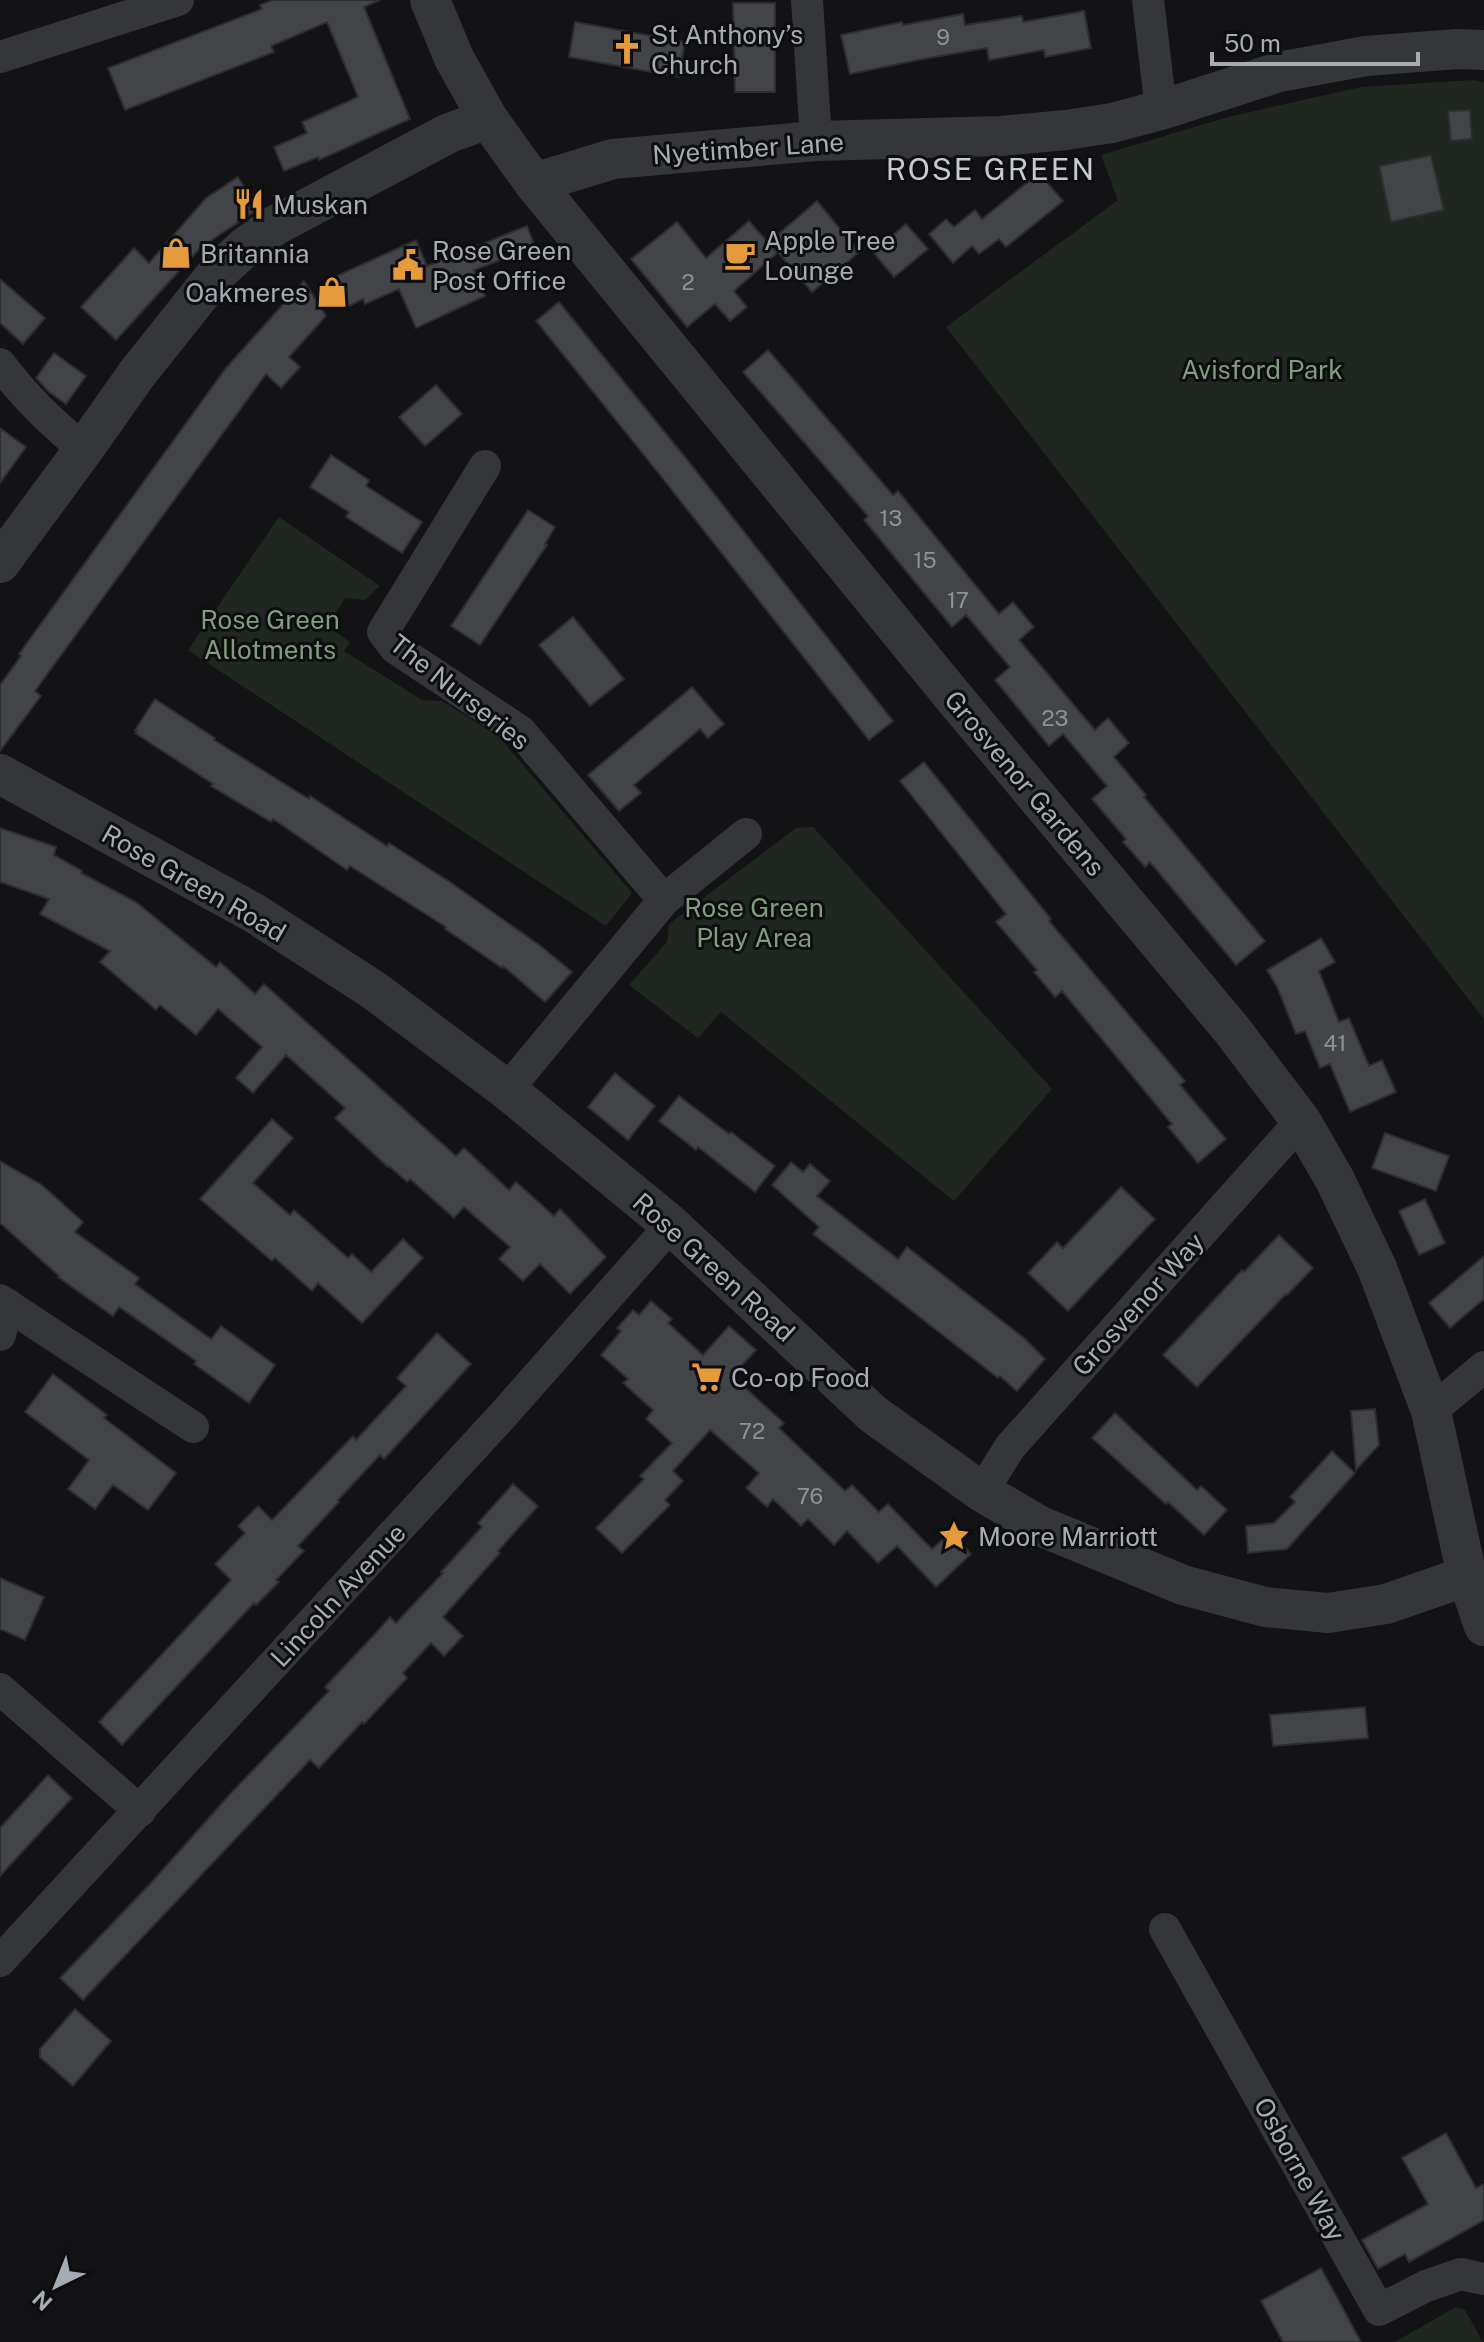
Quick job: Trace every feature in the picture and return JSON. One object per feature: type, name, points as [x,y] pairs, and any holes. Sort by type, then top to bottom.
[{"type":"street","points":[[0,57],[178,0]]},
{"type":"street","name":"Grosvenor Gardens","points":[[430,0],[454,58],[488,119],[534,183],[931,669],[1232,1030],[1301,1121],[1335,1180],[1377,1268],[1431,1411],[1467,1576]]},
{"type":"street","points":[[807,0],[816,141]]},
{"type":"street","points":[[1148,0],[1161,110]]},
{"type":"street","name":"Nyetimber Lane","points":[[534,183],[613,159],[816,141],[1001,136],[1066,130],[1112,123],[1161,110],[1279,72],[1366,56],[1484,50]]},
{"type":"street","points":[[0,563],[145,364],[218,272],[244,248],[274,226],[449,133],[488,119]]},
{"type":"street","points":[[0,364],[25,397],[84,449]]},
{"type":"street","name":"The Nurseries","points":[[485,466],[383,632],[395,648],[520,731],[664,900]]},
{"type":"street","name":"Rose Green Road","points":[[0,774],[254,913],[372,989],[507,1090],[671,1225],[873,1414],[982,1492],[1040,1526],[1183,1585],[1265,1607],[1328,1613],[1386,1604],[1467,1576]]},
{"type":"street","points":[[507,1090],[664,900],[746,834]]},
{"type":"street","name":"Grosvenor Way","points":[[982,1492],[1010,1447],[1301,1121]]},
{"type":"street","name":"Lincoln Avenue","points":[[0,1961],[503,1415],[671,1225]]},
{"type":"street","points":[[3,1313],[193,1427]]},
{"type":"street","points":[[1431,1411],[1484,1367]]},
{"type":"street","points":[[1467,1576],[1484,1626]]},
{"type":"street","points":[[0,1689],[140,1811]]},
{"type":"street","name":"Osborne Way","points":[[1165,1929],[1379,2310],[1426,2286],[1461,2274],[1484,2279]]},
{"type":"green space","name":"Avisford Park","points":[[1473,80],[1484,82],[1484,1019],[946,327],[1118,200],[1101,155],[1228,117],[1361,87]]},
{"type":"green space","name":"Rose Green Allotments","points":[[279,517],[380,586],[365,600],[345,598],[328,627],[350,642],[344,651],[422,700],[442,701],[499,737],[632,893],[606,926],[188,650]]},
{"type":"green space","name":"Rose Green Play Area","points":[[813,827],[1052,1089],[954,1201],[721,1012],[698,1038],[629,985],[667,942],[669,924],[796,828]]},
{"type":"green space","points":[[1456,2307],[1465,2310],[1483,2342],[1395,2342]]},
{"type":"building","points":[[273,0],[380,0],[364,7],[410,119],[319,160],[318,157],[284,171],[274,147],[307,133],[302,122],[358,97],[327,22],[271,46],[274,52],[125,110],[108,68],[262,9],[260,5]]},
{"type":"building","points":[[733,3],[775,3],[775,92],[735,92]]},
{"type":"building","points":[[1084,11],[1091,48],[1045,57],[1044,50],[989,60],[987,48],[850,74],[841,35],[902,22],[903,25],[963,14],[965,25],[1022,16],[1023,22]]},
{"type":"building","name":"St Anthony’s Church","points":[[575,22],[685,42],[679,77],[569,57]]},
{"type":"building","points":[[1470,110],[1472,139],[1451,141],[1448,111]]},
{"type":"building","points":[[1431,155],[1444,210],[1391,222],[1379,166]]},
{"type":"building","points":[[1039,173],[1063,201],[1006,247],[999,239],[979,254],[972,246],[953,263],[929,234],[946,219],[954,227],[975,210],[982,219]]},
{"type":"building","points":[[238,177],[258,209],[200,248],[116,340],[81,307],[134,248],[149,263],[206,198]]},
{"type":"building","points":[[817,201],[859,252],[812,292],[769,242]]},
{"type":"building","points":[[749,221],[777,253],[734,291],[747,307],[730,321],[715,304],[687,327],[631,259],[677,222],[706,258]]},
{"type":"building","points":[[906,224],[928,249],[894,277],[873,252]]},
{"type":"building","points":[[527,226],[535,247],[474,270],[485,296],[416,328],[399,289],[365,304],[363,299],[343,309],[330,279],[416,240],[427,266]]},
{"type":"building","points":[[0,279],[45,318],[23,344],[0,323]]},
{"type":"building","points":[[304,281],[326,316],[289,357],[300,367],[281,388],[266,374],[35,691],[41,696],[0,751],[0,685],[21,656],[19,654],[226,368]]},
{"type":"building","points":[[559,302],[893,721],[869,740],[536,321]]},
{"type":"building","points":[[768,350],[893,495],[898,491],[999,614],[1013,602],[1034,627],[1019,640],[1095,730],[1108,718],[1129,743],[1114,757],[1265,941],[1236,965],[1150,862],[1145,867],[1123,842],[1126,839],[1092,799],[1107,786],[1063,734],[1049,746],[995,680],[1010,667],[966,615],[952,627],[864,520],[868,516],[743,372]]},
{"type":"building","points":[[54,353],[86,376],[66,404],[36,378]]},
{"type":"building","points":[[436,385],[462,414],[425,446],[399,417]]},
{"type":"building","points":[[0,428],[26,447],[0,483]]},
{"type":"building","points":[[331,455],[369,480],[366,486],[422,522],[402,553],[346,517],[349,512],[310,487]]},
{"type":"building","points":[[528,510],[555,527],[547,545],[480,645],[451,626]]},
{"type":"building","points":[[573,617],[624,679],[590,706],[539,645]]},
{"type":"building","points":[[692,687],[724,724],[708,738],[700,729],[634,785],[641,793],[619,811],[588,775]]},
{"type":"building","points":[[155,699],[309,799],[310,796],[450,882],[572,972],[545,1002],[503,966],[446,927],[350,866],[347,870],[273,819],[271,822],[211,786],[213,784],[135,733]]},
{"type":"building","points":[[924,762],[1051,919],[1049,921],[1185,1081],[1180,1085],[1226,1139],[1198,1163],[1168,1127],[1172,1124],[1062,991],[1055,997],[1034,972],[1037,970],[996,922],[1006,914],[900,781]]},
{"type":"building","points":[[0,828],[56,847],[54,855],[136,902],[216,967],[220,962],[255,994],[264,984],[456,1156],[464,1148],[509,1190],[516,1182],[554,1216],[560,1209],[606,1257],[570,1294],[540,1264],[523,1281],[499,1259],[510,1247],[464,1207],[454,1218],[410,1179],[407,1182],[388,1167],[335,1118],[345,1108],[286,1055],[253,1093],[236,1078],[262,1047],[218,1009],[196,1035],[160,1005],[156,1010],[100,962],[110,951],[40,914],[49,899],[0,882]]},
{"type":"building","points":[[1321,938],[1335,962],[1319,971],[1339,1022],[1349,1018],[1369,1066],[1382,1060],[1396,1092],[1350,1112],[1330,1064],[1320,1068],[1305,1031],[1296,1034],[1267,970]]},
{"type":"building","points":[[615,1073],[655,1106],[628,1140],[588,1107]]},
{"type":"building","points":[[679,1096],[775,1166],[755,1192],[659,1121]]},
{"type":"building","points":[[272,1119],[293,1138],[253,1183],[290,1215],[294,1210],[348,1258],[352,1254],[371,1272],[403,1239],[423,1258],[362,1323],[318,1283],[312,1291],[275,1258],[272,1261],[200,1199]]},
{"type":"building","points":[[1385,1133],[1449,1156],[1436,1191],[1372,1168]]},
{"type":"building","points":[[0,1161],[42,1185],[83,1222],[75,1232],[139,1278],[135,1284],[211,1339],[221,1326],[275,1365],[249,1403],[119,1307],[113,1316],[58,1277],[0,1223]]},
{"type":"building","points":[[791,1162],[803,1172],[810,1164],[830,1181],[817,1196],[898,1259],[907,1247],[1024,1338],[1045,1359],[1017,1391],[813,1234],[819,1227],[772,1185]]},
{"type":"building","points":[[1121,1187],[1155,1219],[1068,1311],[1028,1273],[1057,1242],[1063,1248]]},
{"type":"building","points":[[1425,1199],[1445,1243],[1419,1255],[1399,1211]]},
{"type":"building","points":[[1279,1235],[1313,1268],[1197,1387],[1163,1355]]},
{"type":"building","points":[[1484,1256],[1484,1299],[1450,1328],[1429,1303]]},
{"type":"building","points":[[651,1301],[672,1319],[668,1323],[703,1355],[729,1326],[756,1350],[732,1376],[784,1423],[779,1428],[845,1491],[852,1485],[879,1512],[888,1504],[932,1549],[951,1532],[971,1554],[936,1587],[897,1546],[878,1563],[847,1531],[834,1545],[808,1519],[801,1526],[773,1499],[767,1507],[746,1488],[759,1473],[710,1430],[673,1471],[683,1481],[665,1500],[670,1505],[622,1553],[596,1528],[644,1479],[640,1476],[672,1443],[646,1419],[653,1410],[623,1383],[628,1379],[601,1355],[621,1331],[617,1328],[633,1310],[639,1315]]},
{"type":"building","points":[[437,1333],[471,1364],[384,1459],[380,1455],[338,1500],[298,1546],[304,1551],[276,1580],[279,1582],[256,1605],[254,1603],[122,1745],[99,1722],[231,1580],[215,1564],[245,1533],[238,1526],[258,1506],[272,1520],[353,1436],[356,1440],[406,1386],[397,1378]]},
{"type":"building","points":[[53,1374],[176,1473],[148,1510],[113,1485],[95,1509],[68,1489],[89,1460],[25,1412]]},
{"type":"building","points":[[1375,1409],[1379,1445],[1356,1470],[1351,1411]]},
{"type":"building","points":[[1115,1413],[1197,1490],[1201,1486],[1227,1510],[1204,1535],[1092,1438]]},
{"type":"building","points":[[1332,1451],[1355,1473],[1287,1549],[1248,1553],[1246,1526],[1274,1523],[1295,1502],[1290,1497]]},
{"type":"building","points":[[513,1484],[538,1506],[443,1617],[463,1636],[444,1656],[431,1643],[403,1673],[407,1678],[364,1724],[362,1722],[319,1768],[310,1760],[83,2000],[60,1978],[329,1691],[325,1687],[390,1617],[396,1623],[443,1573],[482,1527],[478,1523]]},
{"type":"building","points":[[0,1578],[44,1597],[25,1640],[0,1629]]},
{"type":"building","points":[[1365,1707],[1368,1738],[1273,1746],[1270,1715]]},
{"type":"building","points":[[48,1775],[72,1798],[0,1876],[0,1828]]},
{"type":"building","points":[[75,2009],[111,2041],[73,2086],[40,2057],[40,2049]]},
{"type":"building","points":[[1446,2133],[1476,2188],[1484,2184],[1484,2220],[1409,2262],[1405,2254],[1378,2269],[1362,2240],[1428,2204],[1402,2158]]},
{"type":"building","points":[[1321,2268],[1361,2342],[1283,2342],[1261,2301]]},
{"type":"place","name":"St Anthony’s Church","points":[[627,49]]},
{"type":"place","name":"Muskan","points":[[249,204]]},
{"type":"place","name":"Britannia","points":[[176,253]]},
{"type":"place","name":"Apple Tree Lounge","points":[[740,255]]},
{"type":"place","name":"Rose Green Post Office","points":[[408,265]]},
{"type":"place","name":"Oakmeres","points":[[332,292]]},
{"type":"place","name":"Co-op Food","points":[[707,1377]]},
{"type":"place","name":"Moore Marriott","points":[[954,1536]]},
{"type":"district","name":"ROSE GREEN","points":[[991,169]]}]
